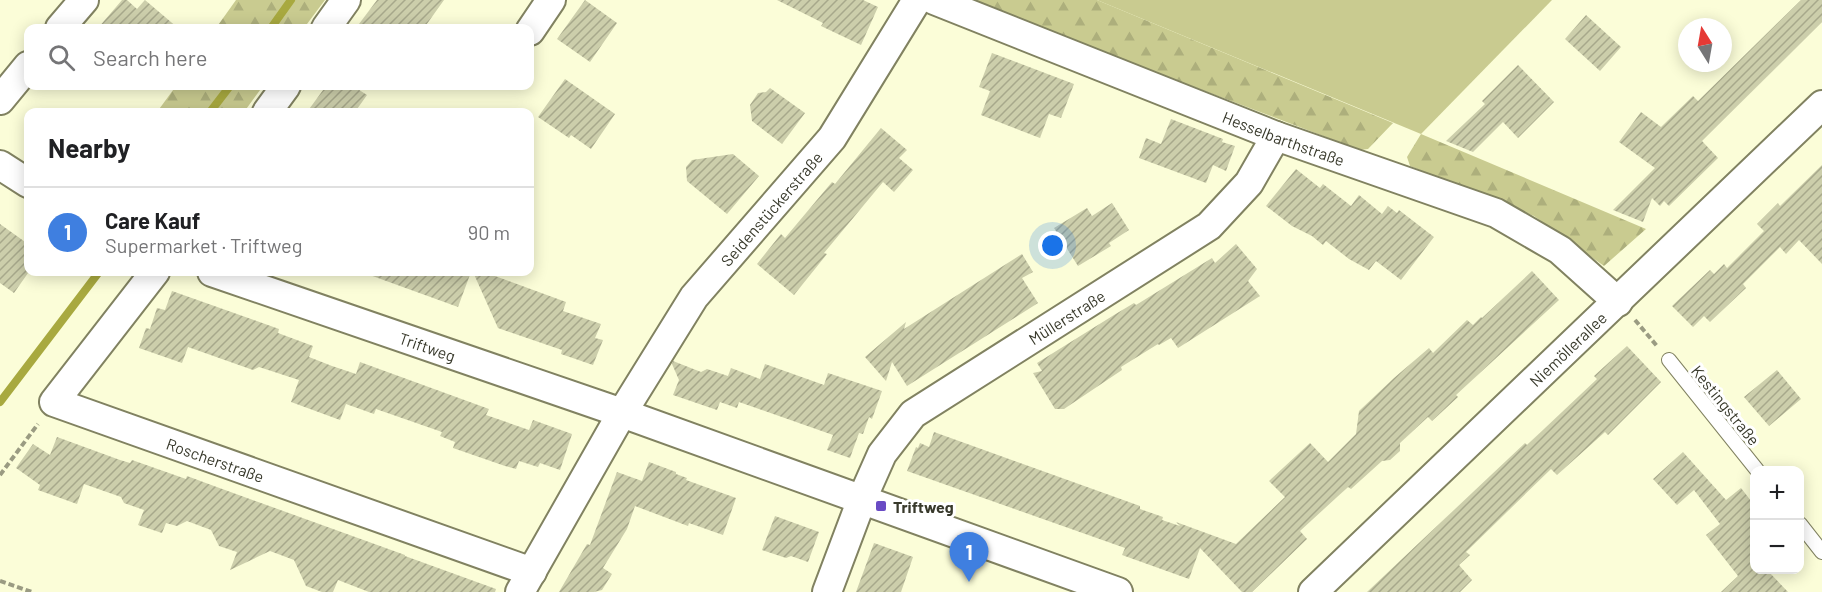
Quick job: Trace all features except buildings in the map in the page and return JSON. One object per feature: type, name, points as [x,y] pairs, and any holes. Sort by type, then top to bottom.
[{"type":"street","points":[[63,24],[84,0]]},
{"type":"street","points":[[329,24],[346,0]]},
{"type":"street","points":[[534,25],[551,0]]},
{"type":"street","name":"Seidenstückerstraße","points":[[622,413],[694,297],[832,138],[917,0]]},
{"type":"street","name":"Hesselbarthstraße","points":[[934,0],[1276,136],[1496,213],[1560,250],[1618,302]]},
{"type":"street","points":[[0,100],[24,71]]},
{"type":"street","points":[[270,108],[283,90]]},
{"type":"street","name":"Niemöllerallee","points":[[1313,592],[1822,105]]},
{"type":"street","name":"Müllerstraße","points":[[827,592],[862,499],[882,454],[913,414],[1209,226],[1250,183],[1276,136]]},
{"type":"street","points":[[0,165],[24,180]]},
{"type":"street","points":[[54,402],[152,276]]},
{"type":"street","name":"Triftweg","points":[[224,276],[622,413],[1118,592]]},
{"type":"street","name":"Roscherstraße","points":[[54,402],[526,582],[622,413]]},
{"type":"lane","name":"Kestingstraße","points":[[1669,360],[1753,466]]},
{"type":"lane","points":[[1804,529],[1822,552]]},
{"type":"path","points":[[1618,302],[1669,360]]},
{"type":"path","points":[[0,475],[54,402]]},
{"type":"path","points":[[0,581],[32,592]]},
{"type":"green space","points":[[236,0],[325,0],[307,24],[219,24]]},
{"type":"green space","points":[[965,0],[1097,0],[1393,123],[1368,149],[1360,150]]},
{"type":"green space","points":[[1097,0],[1552,0],[1421,134]]},
{"type":"green space","points":[[173,90],[260,90],[247,108],[160,108]]},
{"type":"green space","points":[[1421,134],[1646,229],[1604,266],[1534,216],[1410,166],[1407,157]]},
{"type":"waterway","points":[[274,24],[291,0]]},
{"type":"waterway","points":[[213,108],[227,90]]},
{"type":"waterway","points":[[0,402],[96,276]]},
{"type":"place","name":"Triftweg","points":[[881,506]]},
{"type":"place","name":"Care Kauf","points":[[969,582]]}]
